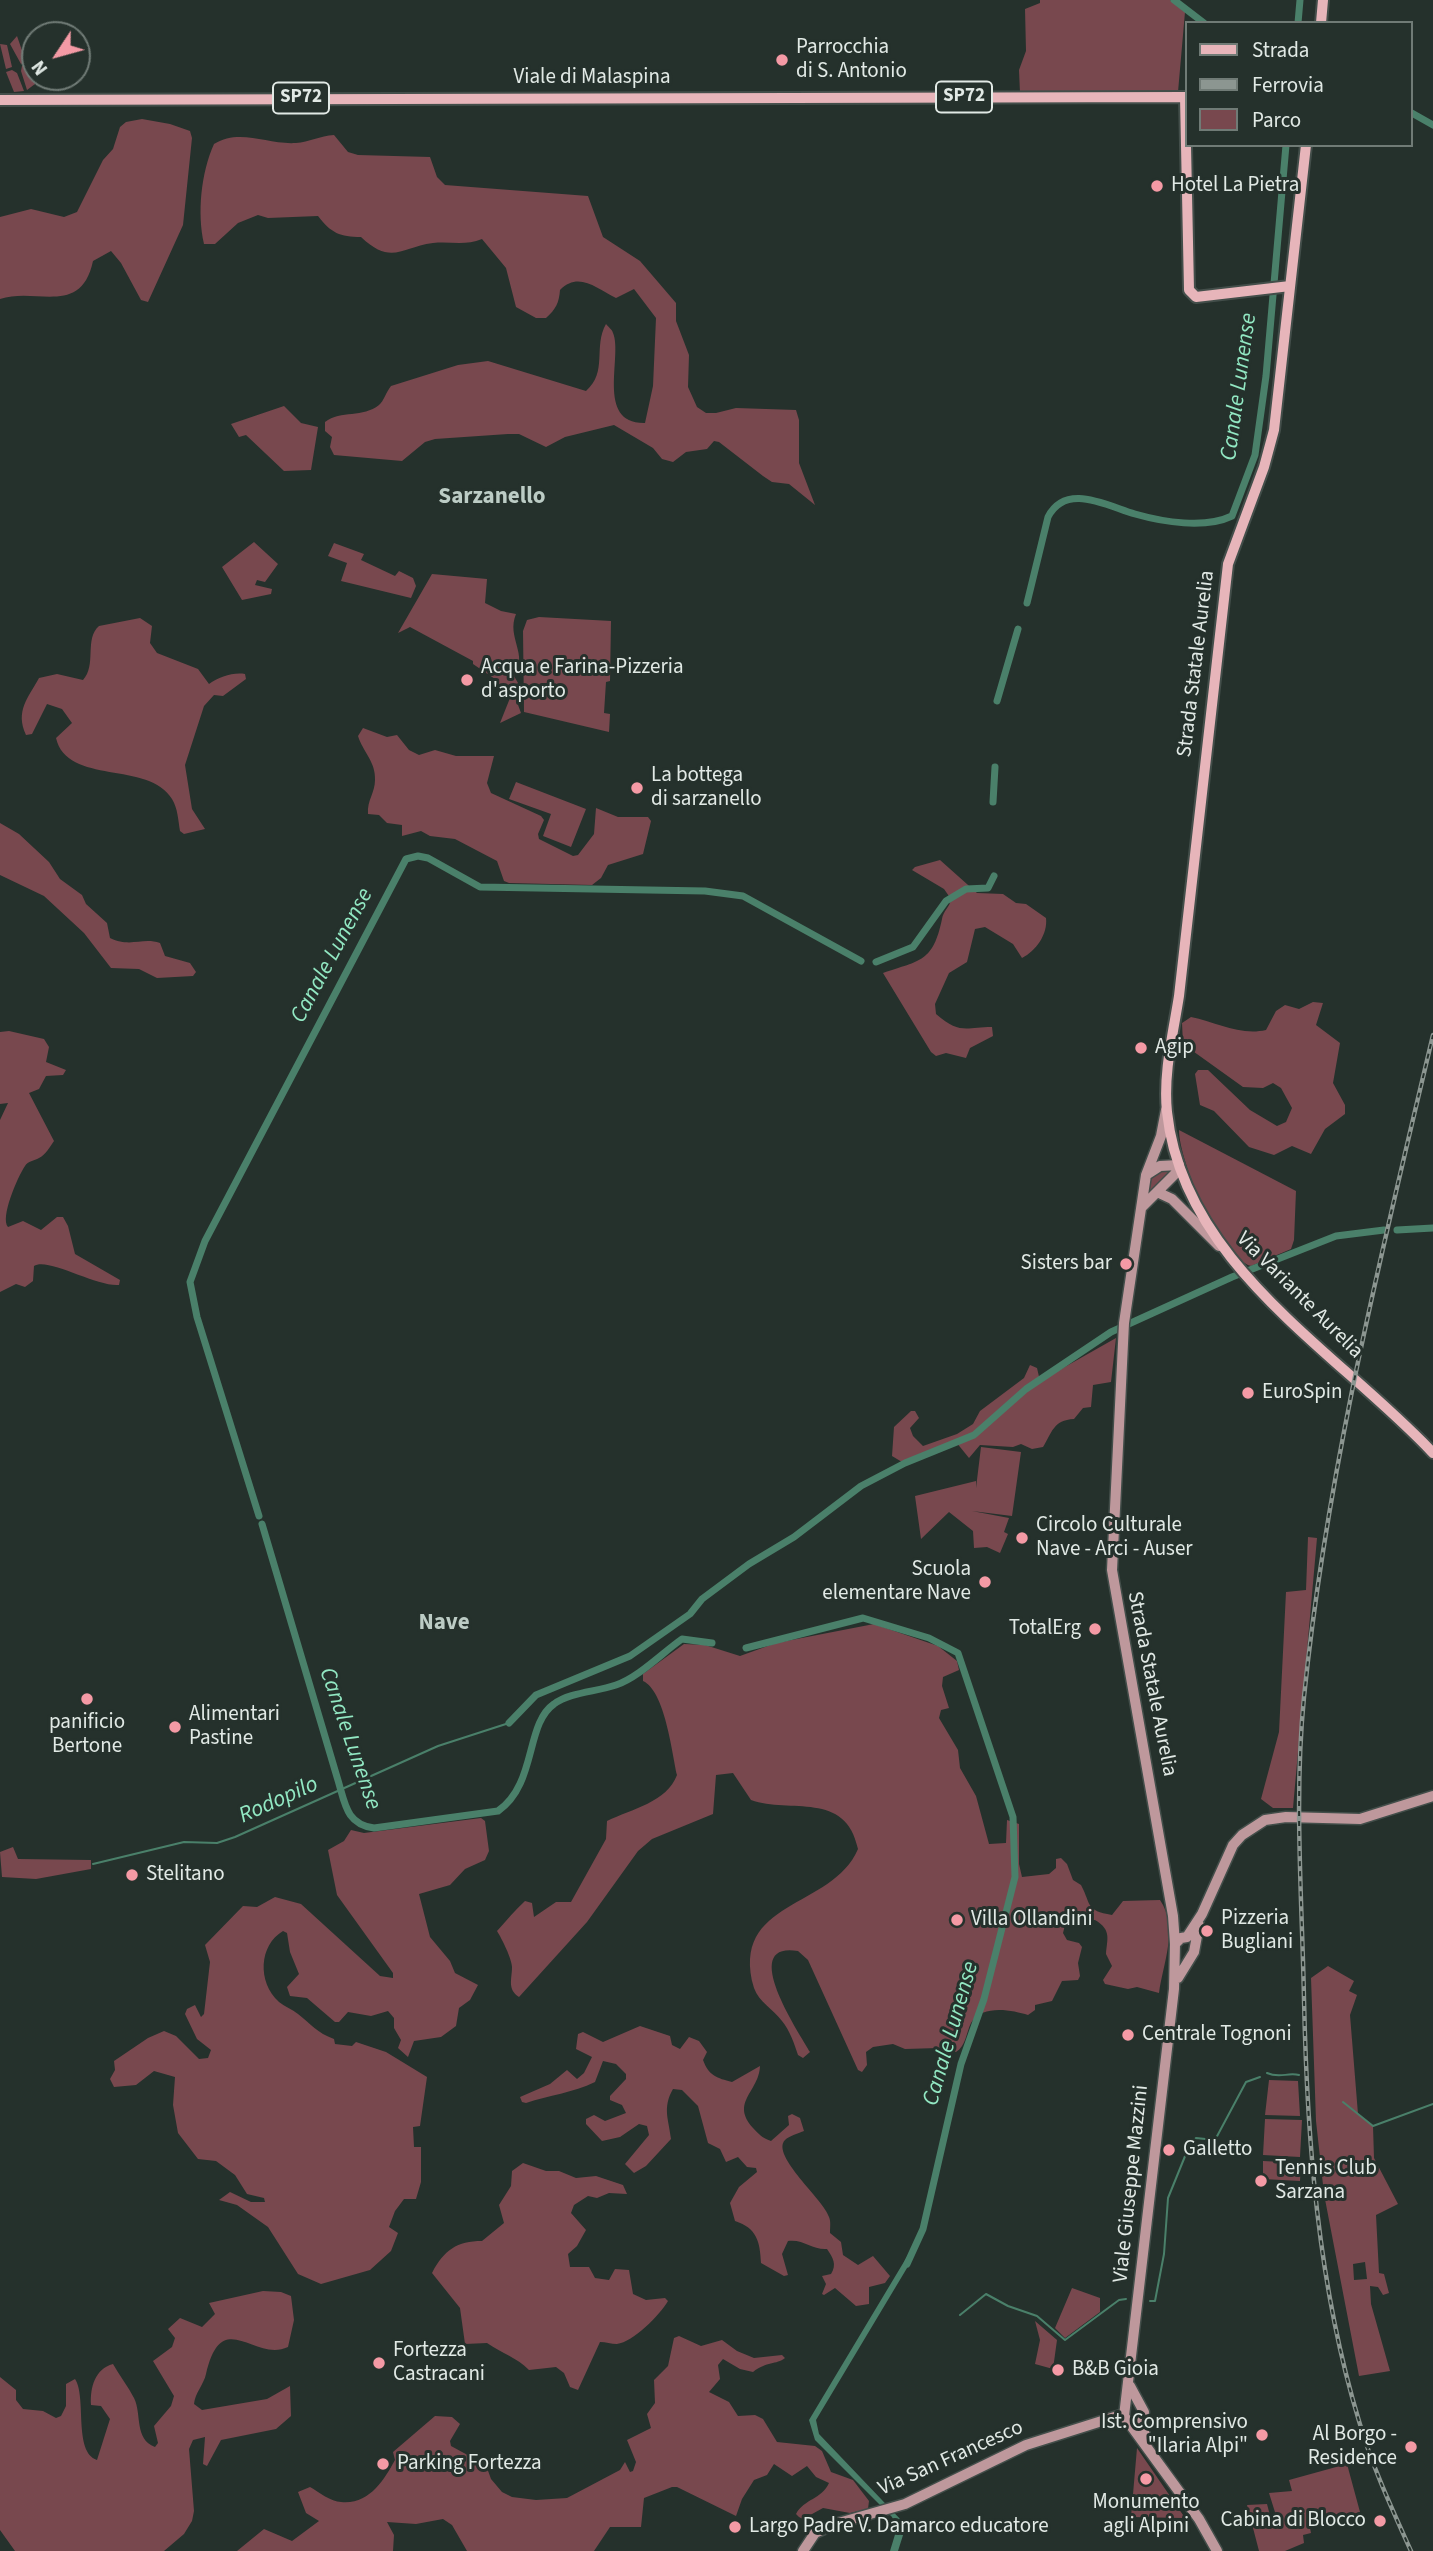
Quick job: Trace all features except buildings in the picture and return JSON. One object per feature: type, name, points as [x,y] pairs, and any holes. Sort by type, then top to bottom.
[{"type":"main road","points":[[1321,21],[1323,0]]},
{"type":"main road","name":"Viale di Malaspina","points":[[0,100],[1184,97]]},
{"type":"main road","name":"SP72","points":[[1185,147],[1186,284],[1189,290],[1196,296],[1279,287]]},
{"type":"main road","name":"Strada Statale Aurelia","points":[[1175,1946],[1174,1919],[1113,1588],[1123,1327],[1146,1175],[1161,1136],[1166,1110],[1168,1063],[1180,983],[1228,564],[1264,467],[1274,430],[1279,287],[1306,147]]},
{"type":"main road","name":"Strada Statale Aurelia","points":[[1166,1110],[1172,1143]]},
{"type":"main road","name":"Via Variante Aurelia","points":[[1172,1143],[1195,1206],[1237,1267],[1433,1453]]},
{"type":"main road","points":[[1146,1175],[1160,1166],[1180,1167]]},
{"type":"main road","points":[[1142,1208],[1168,1185],[1180,1167]]},
{"type":"main road","points":[[1157,1192],[1172,1199],[1221,1247]]},
{"type":"main road","points":[[1174,1919],[1187,1937],[1192,1951],[1181,1956],[1175,1946],[1178,1939],[1187,1937],[1195,1926],[1233,1845],[1242,1835],[1265,1820],[1286,1817],[1360,1819],[1433,1796]]},
{"type":"main road","name":"Viale Giuseppe Mazzini","points":[[1174,1989],[1192,1951],[1202,1914]]},
{"type":"main road","points":[[1174,1919],[1186,1930],[1195,1926]]},
{"type":"main road","name":"Viale Giuseppe Mazzini","points":[[1125,2412],[1174,1989],[1175,1946]]},
{"type":"main road","name":"Viale Giuseppe Mazzini","points":[[1128,2382],[1144,2414],[1136,2424]]},
{"type":"main road","points":[[1138,2406],[1131,2406],[1125,2412],[1136,2424],[1151,2451],[1199,2519],[1217,2551]]},
{"type":"main road","name":"Via San Francesco","points":[[803,2551],[815,2533],[835,2524],[896,2507],[1026,2445],[1125,2412]]},
{"type":"green space","points":[[1040,0],[1170,0],[1185,12],[1178,92],[1020,93],[1019,70],[1026,51],[1025,9],[1040,3]]},
{"type":"green space","points":[[17,36],[21,48],[21,64],[10,44]]},
{"type":"green space","points":[[0,44],[7,45],[12,67],[6,69]]},
{"type":"green space","points":[[12,70],[17,73],[21,91],[24,91],[14,92],[6,72]]},
{"type":"green space","points":[[142,119],[190,131],[192,138],[183,225],[148,302],[141,300],[121,263],[111,251],[93,261],[87,278],[78,289],[68,294],[0,299],[0,217],[31,209],[64,217],[77,212],[103,160],[113,149],[120,127],[126,122]]},
{"type":"green space","points":[[334,135],[348,152],[358,155],[430,157],[437,177],[445,185],[588,196],[603,237],[640,261],[676,303],[676,321],[689,355],[688,387],[697,407],[706,413],[736,408],[796,410],[799,420],[799,463],[815,505],[789,484],[772,482],[719,442],[714,441],[707,449],[686,452],[673,462],[662,459],[653,448],[614,425],[565,437],[546,447],[519,434],[508,434],[435,439],[425,442],[402,461],[334,455],[330,447],[332,437],[325,431],[325,422],[338,416],[373,409],[381,403],[391,386],[458,365],[488,361],[586,391],[597,376],[600,342],[606,324],[612,332],[615,344],[614,387],[620,413],[630,420],[645,423],[653,386],[656,318],[634,289],[616,298],[588,284],[574,282],[560,290],[558,302],[546,318],[536,318],[516,307],[506,268],[482,239],[464,243],[433,243],[389,253],[372,246],[361,237],[336,233],[318,216],[268,218],[258,215],[238,223],[215,244],[204,244],[202,193],[214,144],[234,137],[296,143]]},
{"type":"green space","points":[[284,406],[301,423],[318,427],[311,470],[284,471],[246,435],[239,437],[231,424]]},
{"type":"green space","points":[[254,542],[278,564],[265,582],[257,580],[255,585],[272,589],[271,594],[242,600],[222,567]]},
{"type":"green space","points":[[334,543],[364,554],[361,560],[395,576],[399,571],[413,578],[416,586],[411,598],[341,581],[347,563],[328,556]]},
{"type":"green space","points":[[432,574],[487,579],[485,603],[501,611],[516,614],[514,631],[519,660],[514,676],[522,690],[517,702],[521,713],[500,723],[512,693],[473,664],[473,661],[410,627],[398,633]]},
{"type":"green space","points":[[539,617],[611,621],[610,681],[606,682],[604,713],[610,714],[609,732],[524,712],[523,631],[527,620]]},
{"type":"green space","points":[[140,618],[152,626],[150,643],[157,653],[198,669],[209,684],[226,676],[245,674],[246,679],[223,696],[214,695],[204,706],[185,765],[192,809],[205,829],[184,834],[180,831],[174,803],[161,787],[128,775],[91,768],[63,753],[56,738],[72,723],[62,709],[47,704],[32,734],[26,735],[23,726],[24,705],[39,678],[57,674],[83,680],[89,667],[92,638],[99,626]]},
{"type":"green space","points":[[363,728],[387,737],[397,735],[409,750],[419,755],[435,750],[456,756],[494,756],[487,783],[491,793],[541,816],[544,820],[538,834],[539,839],[573,856],[578,855],[594,834],[596,808],[618,817],[648,817],[651,821],[643,854],[608,865],[601,878],[592,885],[509,883],[504,881],[497,861],[455,839],[430,836],[421,831],[402,836],[402,825],[387,823],[379,815],[368,814],[375,774],[358,736]]},
{"type":"green space","points":[[516,782],[586,809],[571,847],[543,836],[551,814],[509,799]]},
{"type":"green space","points":[[0,823],[19,834],[49,862],[60,879],[82,895],[86,904],[107,923],[110,938],[124,942],[160,943],[165,956],[190,963],[196,972],[193,976],[157,978],[139,969],[111,968],[84,933],[44,896],[0,875]]},
{"type":"green space","points":[[940,860],[977,893],[1003,894],[1016,903],[1026,904],[1046,918],[1040,941],[1022,958],[1013,944],[985,927],[975,929],[967,962],[949,973],[935,1004],[936,1014],[957,1027],[992,1027],[993,1036],[970,1048],[966,1058],[946,1053],[936,1056],[931,1052],[883,973],[916,962],[929,952],[934,944],[951,899],[944,889],[912,870]]},
{"type":"green space","points":[[1313,1002],[1323,1003],[1316,1025],[1340,1043],[1333,1083],[1345,1105],[1345,1114],[1325,1129],[1311,1154],[1292,1146],[1274,1155],[1249,1147],[1214,1111],[1200,1105],[1195,1074],[1198,1070],[1208,1070],[1250,1110],[1277,1126],[1286,1122],[1292,1108],[1281,1088],[1273,1083],[1263,1088],[1243,1087],[1183,1044],[1182,1023],[1191,1017],[1237,1030],[1266,1030],[1276,1011],[1285,1005],[1299,1009]]},
{"type":"green space","points":[[9,1031],[44,1039],[49,1047],[46,1062],[66,1070],[63,1075],[46,1076],[39,1089],[29,1093],[54,1141],[43,1155],[25,1166],[8,1207],[8,1227],[23,1221],[41,1230],[57,1217],[63,1217],[75,1254],[120,1280],[119,1285],[98,1282],[41,1264],[34,1266],[33,1281],[25,1287],[16,1284],[0,1292],[0,1120],[8,1103],[0,1104],[0,1032]]},
{"type":"green space","points":[[1179,1130],[1296,1191],[1294,1240],[1291,1249],[1251,1266],[1239,1259],[1203,1207],[1186,1163]]},
{"type":"green space","points":[[1172,1169],[1174,1171],[1157,1187],[1147,1192],[1154,1175]]},
{"type":"green space","points":[[1116,1338],[1111,1382],[1093,1385],[1091,1407],[1083,1408],[1074,1419],[1057,1425],[1043,1447],[1032,1449],[1021,1444],[1013,1447],[980,1445],[969,1458],[956,1442],[902,1462],[892,1456],[894,1427],[911,1411],[915,1411],[919,1418],[910,1428],[913,1436],[923,1446],[957,1434],[973,1424],[980,1411],[1024,1378],[1030,1365],[1037,1368],[1040,1381]]},
{"type":"green space","points":[[981,1447],[1021,1452],[1012,1516],[972,1511],[1009,1518],[1004,1532],[1008,1534],[1000,1553],[987,1547],[974,1548],[973,1531],[949,1512],[921,1539],[915,1496],[976,1481],[976,1488]]},
{"type":"green space","points":[[1308,1537],[1317,1538],[1293,1808],[1273,1808],[1261,1799],[1279,1732],[1286,1592],[1306,1590]]},
{"type":"green space","points":[[874,1624],[938,1646],[957,1661],[959,1670],[943,1677],[942,1686],[949,1708],[941,1710],[939,1718],[958,1750],[960,1768],[976,1796],[989,1844],[1006,1843],[1007,1820],[1019,1824],[1019,1864],[1022,1877],[1049,1874],[1056,1868],[1056,1859],[1061,1858],[1067,1864],[1073,1880],[1081,1885],[1091,1906],[1097,1911],[1112,1915],[1123,1901],[1160,1900],[1166,1911],[1169,1934],[1159,1993],[1137,1987],[1128,1989],[1105,1984],[1103,1980],[1112,1966],[1106,1954],[1106,1931],[1095,1920],[1077,1920],[1065,1925],[1063,1933],[1067,1940],[1079,1943],[1082,1947],[1078,1963],[1080,1976],[1078,1980],[1062,1981],[1052,2001],[1035,2005],[1035,2010],[1028,2015],[1006,2010],[982,2013],[971,2023],[964,2043],[956,2052],[938,2048],[905,2049],[893,2044],[873,2047],[866,2052],[867,2065],[862,2072],[858,2070],[808,1960],[798,1951],[781,1952],[773,1960],[772,1974],[777,1991],[810,2052],[803,2058],[798,2055],[785,2025],[756,1993],[750,1959],[756,1937],[769,1921],[827,1884],[845,1869],[858,1849],[852,1831],[842,1818],[815,1808],[766,1804],[751,1800],[733,1773],[716,1775],[713,1814],[652,1839],[638,1851],[587,1922],[519,1997],[515,1994],[510,1959],[497,1931],[525,1901],[532,1903],[534,1917],[556,1902],[571,1902],[606,1839],[607,1821],[657,1798],[672,1784],[677,1775],[662,1709],[651,1687],[643,1681],[643,1674],[684,1644],[705,1645],[740,1656],[776,1643]]},
{"type":"green space","points":[[481,1818],[485,1821],[489,1851],[485,1860],[465,1869],[450,1885],[419,1894],[430,1937],[450,1961],[455,1973],[478,1985],[470,2000],[459,2008],[456,2026],[441,2037],[414,2041],[408,2057],[398,2048],[401,2040],[394,2028],[394,2018],[388,2011],[371,2016],[348,2012],[339,2022],[335,2022],[307,1998],[290,1996],[287,1987],[299,1974],[290,1952],[287,1933],[283,1931],[275,1937],[265,1954],[264,1974],[267,1984],[281,2004],[334,2039],[335,2044],[352,2046],[356,2042],[386,2052],[427,2077],[420,2126],[413,2127],[414,2147],[421,2147],[421,2182],[416,2199],[404,2199],[395,2211],[389,2227],[398,2233],[391,2251],[370,2270],[321,2284],[298,2274],[268,2227],[237,2205],[219,2200],[230,2192],[251,2202],[265,2202],[264,2198],[247,2194],[235,2175],[216,2161],[198,2159],[178,2133],[173,2105],[175,2077],[154,2071],[136,2085],[114,2087],[110,2079],[115,2070],[114,2061],[148,2038],[164,2031],[176,2036],[199,2059],[208,2058],[211,2050],[197,2039],[185,2014],[187,2009],[195,2005],[201,2017],[204,2014],[210,1962],[205,1945],[243,1906],[257,1907],[275,1897],[301,1904],[380,1976],[393,1978],[393,1973],[337,1895],[328,1850],[344,1841],[351,1830],[364,1833]]},
{"type":"green space","points":[[13,1847],[18,1859],[91,1860],[91,1869],[36,1879],[2,1877],[0,1852]]},
{"type":"green space","points":[[1328,1966],[1354,1981],[1349,1991],[1357,1995],[1350,2015],[1358,2114],[1373,2126],[1374,2158],[1398,2204],[1376,2215],[1379,2273],[1384,2274],[1389,2293],[1383,2295],[1378,2287],[1370,2286],[1371,2304],[1390,2371],[1359,2376],[1324,2194],[1316,2121],[1311,1978]],"holes":[[[1365,2262],[1367,2279],[1354,2280],[1353,2264]]]},
{"type":"green space","points":[[640,2026],[670,2036],[672,2045],[680,2049],[689,2037],[699,2041],[707,2052],[703,2060],[705,2065],[714,2076],[722,2079],[732,2082],[760,2066],[745,2104],[747,2119],[759,2134],[771,2141],[789,2125],[788,2116],[792,2114],[800,2118],[804,2131],[785,2140],[782,2147],[791,2167],[825,2210],[830,2220],[830,2233],[841,2242],[843,2255],[858,2265],[873,2256],[890,2276],[885,2283],[869,2287],[869,2304],[856,2306],[835,2288],[822,2294],[826,2284],[822,2276],[831,2274],[834,2267],[827,2249],[788,2241],[782,2254],[788,2275],[784,2276],[761,2263],[756,2237],[748,2228],[735,2221],[730,2203],[739,2187],[757,2172],[756,2168],[747,2167],[738,2157],[726,2162],[720,2149],[708,2143],[698,2106],[682,2090],[673,2089],[668,2102],[671,2139],[646,2166],[634,2173],[625,2164],[649,2135],[647,2126],[639,2124],[620,2137],[602,2141],[586,2124],[586,2119],[594,2115],[605,2121],[626,2113],[622,2105],[610,2100],[610,2096],[626,2079],[626,2074],[616,2064],[603,2061],[595,2082],[587,2086],[522,2102],[520,2097],[550,2084],[567,2070],[577,2079],[584,2073],[592,2057],[576,2049],[578,2034],[583,2032],[603,2042]]},
{"type":"green space","points":[[1269,2080],[1298,2081],[1300,2116],[1265,2115]]},
{"type":"green space","points":[[1265,2119],[1302,2120],[1300,2157],[1263,2155]]},
{"type":"green space","points":[[1263,2161],[1301,2163],[1300,2181],[1263,2179]]},
{"type":"green space","points":[[523,2163],[546,2171],[559,2171],[576,2178],[596,2176],[623,2185],[627,2194],[609,2193],[597,2198],[588,2196],[574,2205],[571,2213],[586,2230],[577,2246],[568,2254],[570,2267],[589,2267],[595,2278],[609,2280],[615,2269],[629,2270],[633,2294],[646,2300],[665,2298],[668,2301],[653,2320],[631,2338],[617,2344],[600,2342],[578,2390],[570,2387],[564,2373],[556,2367],[529,2370],[487,2343],[465,2344],[460,2308],[432,2273],[441,2258],[452,2248],[482,2241],[504,2223],[499,2205],[511,2186],[512,2171]]},
{"type":"green space","points":[[1072,2288],[1100,2298],[1100,2312],[1065,2338],[1055,2328]]},
{"type":"green space","points":[[263,2291],[281,2292],[291,2296],[294,2320],[288,2347],[275,2350],[230,2339],[221,2343],[213,2354],[194,2404],[202,2410],[267,2399],[290,2386],[291,2416],[276,2429],[221,2440],[207,2466],[203,2464],[205,2437],[193,2440],[189,2449],[194,2511],[192,2521],[184,2534],[164,2551],[15,2551],[0,2530],[0,2377],[16,2390],[16,2400],[23,2409],[43,2411],[56,2418],[61,2416],[66,2406],[66,2384],[75,2379],[80,2398],[85,2446],[97,2460],[110,2419],[101,2406],[91,2405],[91,2392],[98,2374],[113,2364],[134,2398],[144,2438],[155,2447],[158,2443],[154,2426],[171,2406],[174,2396],[153,2361],[172,2347],[175,2338],[168,2329],[180,2318],[202,2327],[215,2314],[209,2303]]},
{"type":"green space","points":[[1035,2321],[1057,2340],[1053,2369],[1035,2364],[1040,2340]]},
{"type":"green space","points":[[679,2336],[701,2346],[722,2340],[737,2351],[754,2358],[782,2355],[785,2358],[782,2360],[753,2372],[740,2369],[723,2359],[718,2365],[720,2379],[709,2392],[729,2402],[738,2416],[755,2415],[763,2419],[777,2442],[815,2446],[822,2451],[831,2472],[853,2480],[869,2501],[868,2509],[850,2513],[823,2508],[803,2519],[796,2514],[799,2509],[822,2492],[829,2483],[816,2477],[807,2466],[792,2476],[774,2464],[767,2475],[754,2480],[742,2499],[736,2516],[672,2487],[644,2498],[641,2527],[610,2527],[594,2551],[467,2551],[452,2525],[443,2519],[416,2524],[387,2522],[394,2535],[393,2551],[237,2551],[264,2529],[292,2541],[319,2521],[306,2513],[298,2492],[310,2487],[337,2502],[360,2500],[374,2490],[391,2468],[395,2460],[393,2452],[435,2416],[452,2417],[460,2424],[450,2441],[451,2446],[486,2465],[491,2479],[502,2492],[512,2497],[536,2500],[567,2498],[620,2470],[625,2462],[630,2472],[633,2471],[636,2462],[627,2440],[651,2428],[647,2414],[655,2403],[654,2380],[668,2366],[674,2338]]},
{"type":"green space","points":[[1137,2448],[1183,2515],[1182,2518],[1131,2517]]},
{"type":"green space","points":[[1347,2464],[1360,2512],[1310,2528],[1311,2533],[1303,2535],[1304,2543],[1285,2551],[1259,2551],[1247,2505],[1267,2504],[1273,2527],[1279,2525],[1269,2493],[1292,2491],[1289,2480]]},
{"type":"shaded area","points":[[908,2255],[913,2258],[816,2420],[819,2434],[902,2521],[904,2532],[898,2551],[890,2551],[897,2528],[892,2517],[815,2440],[809,2420]]},
{"type":"waterway","points":[[1174,0],[1201,21]]},
{"type":"waterway","name":"Canale Lunense","points":[[1298,21],[1300,0]]},
{"type":"waterway","points":[[1412,113],[1433,125]]},
{"type":"waterway","name":"Canale Lunense","points":[[1027,603],[1048,517],[1056,506],[1065,501],[1088,499],[1171,522],[1209,522],[1232,516],[1255,455],[1266,376],[1286,147]]},
{"type":"waterway","name":"Canale Lunense","points":[[997,701],[1018,629]]},
{"type":"waterway","name":"Canale Lunense","points":[[993,802],[995,767]]},
{"type":"waterway","name":"Canale Lunense","points":[[259,1516],[197,1317],[190,1282],[205,1241],[406,859],[418,856],[428,858],[480,887],[705,891],[743,896],[861,961]]},
{"type":"waterway","name":"Canale Lunense","points":[[876,962],[913,947],[946,901],[966,889],[988,888],[994,876]]},
{"type":"waterway","points":[[1397,1230],[1433,1228]]},
{"type":"waterway","points":[[509,1723],[536,1695],[630,1656],[690,1614],[702,1599],[749,1564],[794,1537],[861,1486],[905,1463],[974,1435],[1026,1389],[1111,1332],[1232,1277],[1336,1236],[1384,1230]]},
{"type":"waterway","name":"Canale Lunense","points":[[262,1524],[345,1803],[352,1817],[364,1826],[374,1828],[498,1811],[519,1786],[538,1725],[554,1704],[568,1697],[625,1681],[682,1639],[712,1643]]},
{"type":"waterway","name":"Canale Lunense","points":[[746,1648],[863,1618],[929,1638],[958,1653],[1013,1817],[1015,1877],[984,1999],[961,2064],[923,2229],[907,2264]]},
{"type":"waterway","name":"Rodopilo","points":[[93,1864],[184,1842],[217,1843],[235,1837],[438,1746],[509,1723]]},
{"type":"waterway","points":[[1267,2073],[1299,2075]]},
{"type":"waterway","points":[[1150,2301],[1155,2301],[1164,2254],[1168,2198],[1190,2144],[1196,2138],[1215,2140],[1246,2082],[1260,2077]]},
{"type":"waterway","points":[[1343,2102],[1373,2126],[1433,2104]]},
{"type":"waterway","points":[[960,2315],[986,2294],[1008,2306],[1037,2316],[1065,2340],[1119,2300],[1126,2299]]},
{"type":"railway","points":[[1411,2551],[1364,2438],[1345,2370],[1324,2265],[1308,2105],[1299,1772],[1314,1613],[1341,1446],[1375,1282],[1433,1035]]},
{"type":"place","name":"Parrocchia di S. Antonio","points":[[782,60]]},
{"type":"place","name":"Hotel La Pietra","points":[[1157,186]]},
{"type":"place","name":"Acqua e Farina-Pizzeria d'asporto","points":[[467,680]]},
{"type":"place","name":"La bottega di sarzanello","points":[[637,788]]},
{"type":"place","name":"Agip","points":[[1141,1048]]},
{"type":"place","name":"Sisters bar","points":[[1126,1264]]},
{"type":"place","name":"EuroSpin","points":[[1248,1393]]},
{"type":"place","name":"Circolo Culturale Nave - Arci - Auser","points":[[1022,1538]]},
{"type":"place","name":"Scuola elementare Nave","points":[[985,1582]]},
{"type":"place","name":"TotalErg","points":[[1095,1629]]},
{"type":"place","name":"panificio Bertone","points":[[87,1699]]},
{"type":"place","name":"Alimentari Pastine","points":[[175,1727]]},
{"type":"place","name":"Stelitano","points":[[132,1875]]},
{"type":"place","name":"Villa Ollandini","points":[[957,1920]]},
{"type":"place","name":"Pizzeria Bugliani","points":[[1207,1931]]},
{"type":"place","name":"Centrale Tognoni","points":[[1128,2035]]},
{"type":"place","name":"Galletto","points":[[1169,2150]]},
{"type":"place","name":"Tennis Club Sarzana","points":[[1261,2181]]},
{"type":"place","name":"Fortezza Castracani","points":[[379,2363]]},
{"type":"place","name":"B&B Gioia","points":[[1058,2370]]},
{"type":"place","name":"Ist. Comprensivo \"Ilaria Alpi\"","points":[[1262,2435]]},
{"type":"place","name":"Al Borgo - Residence","points":[[1411,2447]]},
{"type":"place","name":"Parking Fortezza","points":[[383,2464]]},
{"type":"place","name":"Monumento agli Alpini","points":[[1146,2479]]},
{"type":"place","name":"Cabina di Blocco","points":[[1380,2521]]},
{"type":"place","name":"Largo Padre V. Damarco educatore","points":[[735,2527]]},
{"type":"district","name":"Sarzanello","points":[[492,498]]},
{"type":"district","name":"Nave","points":[[444,1624]]}]
